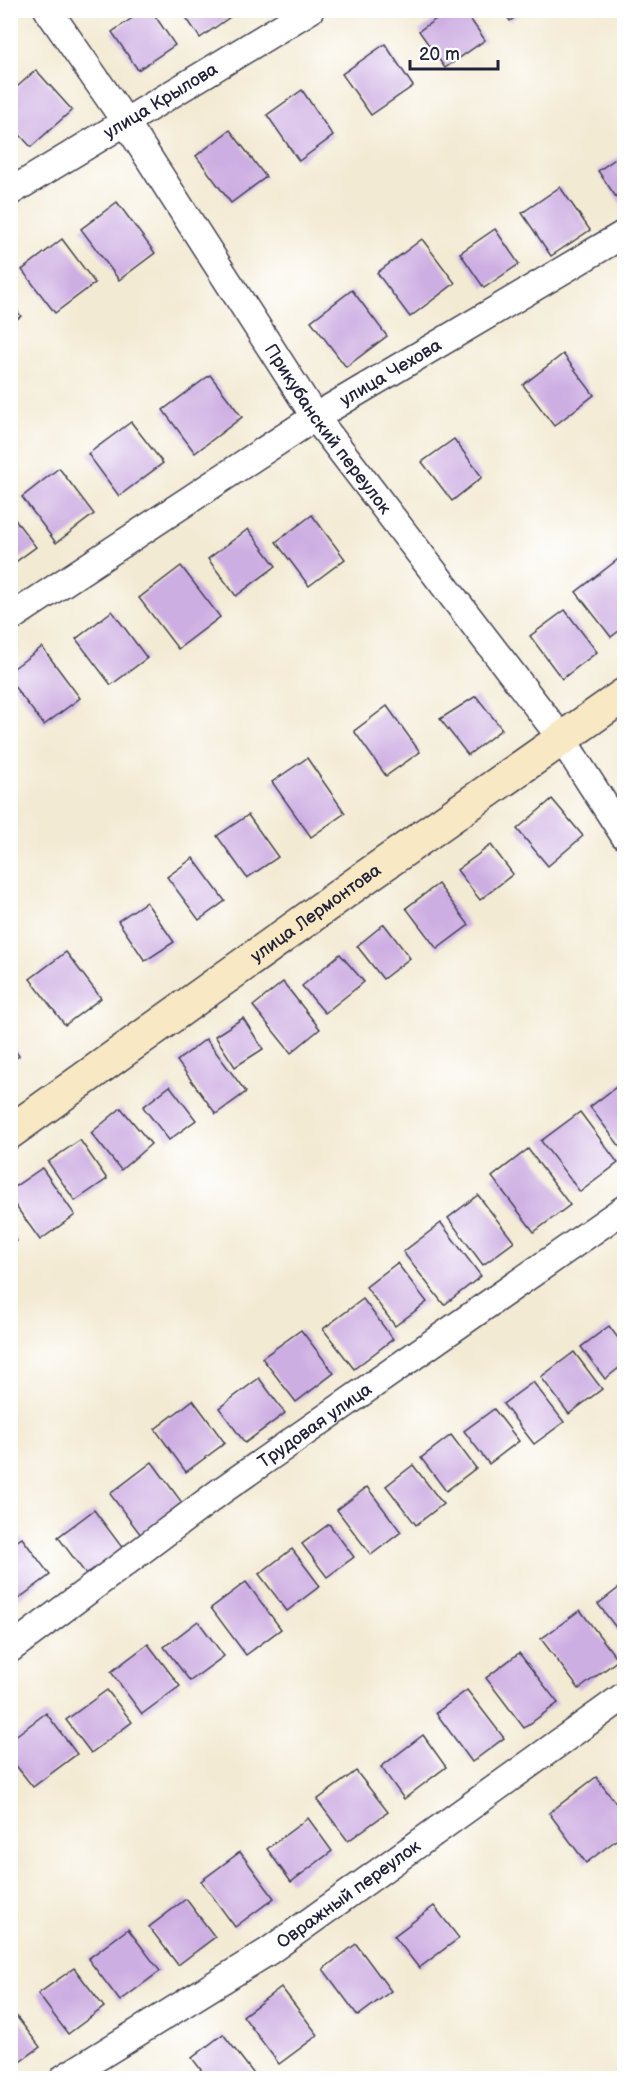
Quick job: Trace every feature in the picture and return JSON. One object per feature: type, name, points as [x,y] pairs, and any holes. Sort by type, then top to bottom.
[{"type":"street","name":"Прикубанский переулок","points":[[48,10],[125,121],[315,417],[562,739],[624,835]]},
{"type":"street","name":"улица Крылова","points":[[10,192],[310,10]]},
{"type":"street","name":"улица Чехова","points":[[10,618],[315,417],[624,234]]},
{"type":"street","name":"улица Лермонтова","points":[[10,1132],[624,695]]},
{"type":"street","name":"Трудовая улица","points":[[10,1649],[221,1491],[624,1209]]},
{"type":"street","name":"Овражный переулок","points":[[64,2079],[269,1951],[624,1696]]},
{"type":"building","points":[[144,10],[151,10],[175,45],[138,70],[112,32]]},
{"type":"building","points":[[181,10],[240,10],[200,38]]},
{"type":"building","points":[[449,10],[464,10],[485,40],[445,68],[419,31]]},
{"type":"building","points":[[502,10],[525,10],[510,21]]},
{"type":"building","points":[[385,44],[413,86],[371,115],[342,74]]},
{"type":"building","points":[[36,70],[72,110],[31,147],[10,124],[10,93]]},
{"type":"building","points":[[302,90],[333,136],[299,161],[267,115]]},
{"type":"building","points":[[230,130],[266,177],[231,203],[196,156]]},
{"type":"building","points":[[624,153],[624,206],[623,207],[598,171]]},
{"type":"building","points":[[560,187],[590,230],[551,256],[522,213]]},
{"type":"building","points":[[117,202],[155,253],[119,280],[81,229]]},
{"type":"building","points":[[495,229],[519,264],[484,288],[460,253]]},
{"type":"building","points":[[62,239],[95,283],[55,313],[22,270]]},
{"type":"building","points":[[422,239],[455,283],[410,317],[377,273]]},
{"type":"building","points":[[352,290],[387,336],[346,367],[311,321]]},
{"type":"building","points":[[10,303],[21,316],[10,324]]},
{"type":"building","points":[[624,320],[624,335],[617,325]]},
{"type":"building","points":[[563,354],[594,395],[554,426],[523,385]]},
{"type":"building","points":[[210,375],[242,417],[195,453],[163,410]]},
{"type":"building","points":[[131,422],[163,463],[119,496],[88,454]]},
{"type":"building","points":[[454,439],[482,477],[452,501],[422,462]]},
{"type":"building","points":[[59,468],[94,514],[56,543],[22,497]]},
{"type":"building","points":[[10,513],[36,547],[10,566]]},
{"type":"building","points":[[312,515],[345,559],[309,586],[276,542]]},
{"type":"building","points":[[248,529],[276,566],[236,596],[208,559]]},
{"type":"building","points":[[621,557],[624,561],[624,627],[611,637],[576,592]]},
{"type":"building","points":[[181,566],[220,617],[178,649],[139,598]]},
{"type":"building","points":[[565,610],[597,652],[562,679],[530,636]]},
{"type":"building","points":[[112,611],[147,658],[111,685],[76,639]]},
{"type":"building","points":[[42,647],[80,698],[44,725],[10,681],[10,671]]},
{"type":"building","points":[[476,696],[502,729],[468,755],[440,719]]},
{"type":"building","points":[[387,706],[420,752],[386,776],[354,731]]},
{"type":"building","points":[[307,758],[345,813],[311,837],[272,782]]},
{"type":"building","points":[[552,799],[583,836],[548,866],[517,829]]},
{"type":"building","points":[[248,815],[278,857],[247,878],[217,836]]},
{"type":"building","points":[[491,845],[513,874],[480,900],[457,870]]},
{"type":"building","points":[[193,858],[225,901],[199,920],[167,877]]},
{"type":"building","points":[[438,884],[469,925],[437,949],[406,908]]},
{"type":"building","points":[[146,902],[174,942],[145,961],[118,921]]},
{"type":"building","points":[[384,924],[410,958],[383,979],[357,946]]},
{"type":"building","points":[[66,952],[101,998],[65,1025],[30,979]]},
{"type":"building","points":[[340,954],[364,982],[325,1013],[302,986]]},
{"type":"building","points":[[283,982],[320,1029],[291,1053],[253,1006]]},
{"type":"building","points":[[243,1018],[263,1049],[235,1067],[215,1036]]},
{"type":"building","points":[[206,1039],[246,1092],[216,1114],[177,1061]]},
{"type":"building","points":[[10,1043],[19,1056],[10,1062]]},
{"type":"building","points":[[624,1081],[624,1152],[590,1107]]},
{"type":"building","points":[[170,1086],[196,1120],[169,1140],[143,1107]]},
{"type":"building","points":[[121,1108],[151,1144],[121,1170],[91,1133]]},
{"type":"building","points":[[580,1112],[618,1163],[580,1192],[541,1141]]},
{"type":"building","points":[[80,1140],[107,1179],[75,1201],[48,1162]]},
{"type":"building","points":[[528,1149],[570,1205],[534,1232],[492,1177]]},
{"type":"building","points":[[42,1168],[75,1215],[40,1240],[10,1198],[10,1190]]},
{"type":"building","points":[[478,1195],[514,1242],[483,1265],[448,1218]]},
{"type":"building","points":[[441,1223],[481,1276],[444,1305],[403,1252]]},
{"type":"building","points":[[10,1232],[17,1241],[10,1245]]},
{"type":"building","points":[[397,1263],[427,1302],[395,1326],[366,1287]]},
{"type":"building","points":[[363,1299],[393,1339],[354,1369],[323,1329]]},
{"type":"building","points":[[609,1326],[624,1346],[624,1364],[605,1379],[581,1347]]},
{"type":"building","points":[[301,1330],[334,1373],[296,1402],[262,1358]]},
{"type":"building","points":[[574,1352],[602,1389],[569,1414],[541,1377]]},
{"type":"building","points":[[259,1378],[285,1413],[245,1443],[219,1408]]},
{"type":"building","points":[[533,1382],[564,1422],[534,1444],[503,1404]]},
{"type":"building","points":[[193,1400],[225,1443],[186,1472],[155,1429]]},
{"type":"building","points":[[494,1409],[519,1441],[489,1464],[464,1431]]},
{"type":"building","points":[[451,1435],[476,1468],[446,1491],[421,1458]]},
{"type":"building","points":[[152,1462],[183,1504],[141,1535],[110,1494]]},
{"type":"building","points":[[413,1465],[443,1504],[416,1525],[386,1486]]},
{"type":"building","points":[[367,1487],[401,1532],[371,1555],[337,1510]]},
{"type":"building","points":[[94,1510],[124,1550],[88,1577],[58,1537]]},
{"type":"building","points":[[329,1524],[354,1557],[327,1577],[302,1544]]},
{"type":"building","points":[[22,1538],[50,1575],[10,1605],[10,1546]]},
{"type":"building","points":[[292,1549],[320,1586],[287,1611],[259,1574]]},
{"type":"building","points":[[246,1582],[281,1629],[246,1655],[211,1608]]},
{"type":"building","points":[[624,1584],[624,1638],[598,1604]]},
{"type":"building","points":[[580,1610],[618,1660],[579,1689],[541,1639]]},
{"type":"building","points":[[198,1621],[224,1656],[190,1681],[164,1647]]},
{"type":"building","points":[[148,1644],[180,1686],[142,1714],[111,1672]]},
{"type":"building","points":[[519,1653],[558,1703],[524,1728],[486,1678]]},
{"type":"building","points":[[107,1690],[132,1722],[91,1753],[66,1720]]},
{"type":"building","points":[[467,1690],[504,1738],[472,1762],[436,1713]]},
{"type":"building","points":[[46,1713],[77,1754],[33,1787],[10,1758],[10,1740]]},
{"type":"building","points":[[423,1735],[446,1767],[404,1799],[381,1767]]},
{"type":"building","points":[[356,1771],[388,1812],[348,1841],[317,1800]]},
{"type":"building","points":[[596,1777],[624,1814],[624,1834],[586,1863],[549,1813]]},
{"type":"building","points":[[308,1818],[332,1851],[291,1882],[267,1849]]},
{"type":"building","points":[[240,1852],[274,1898],[235,1927],[201,1881]]},
{"type":"building","points":[[186,1899],[215,1937],[178,1965],[149,1927]]},
{"type":"building","points":[[434,1906],[459,1938],[419,1968],[394,1936]]},
{"type":"building","points":[[128,1929],[160,1971],[120,2001],[88,1959]]},
{"type":"building","points":[[356,1944],[391,1991],[358,2016],[323,1969]]},
{"type":"building","points":[[74,1968],[104,2007],[68,2034],[38,1994]]},
{"type":"building","points":[[281,1987],[318,2035],[279,2064],[243,2016]]},
{"type":"building","points":[[10,2008],[40,2047],[10,2069]]},
{"type":"building","points":[[223,2034],[257,2078],[207,2078],[192,2058]]}]
